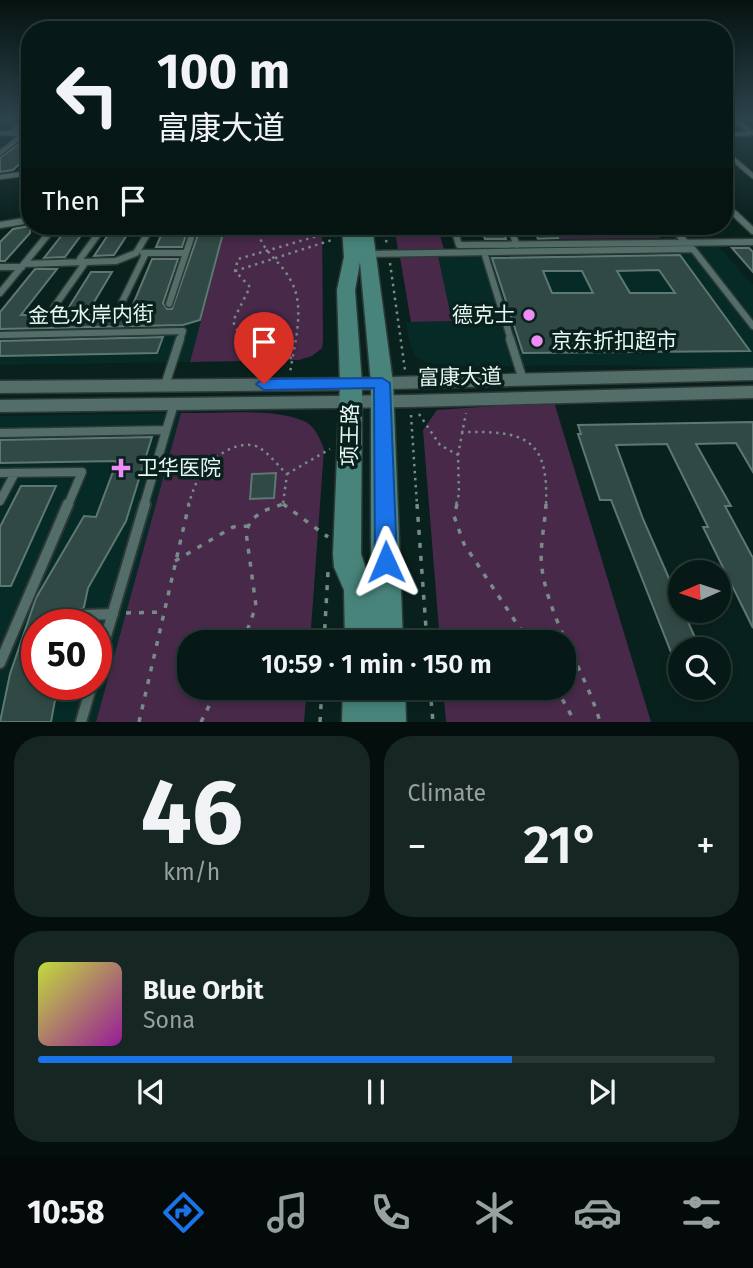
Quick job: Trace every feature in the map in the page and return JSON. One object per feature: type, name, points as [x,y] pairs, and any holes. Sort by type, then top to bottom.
[{"type":"main road","name":"项王路","points":[[341,235],[352,257],[346,290],[351,393],[347,554],[349,567],[359,590],[361,630]]},
{"type":"main road","name":"项王路","points":[[368,235],[378,254],[387,630]]},
{"type":"main road","points":[[360,700],[360,722]]},
{"type":"main road","points":[[388,700],[388,722]]},
{"type":"street","name":"富康大道","points":[[1,393],[174,404],[408,392],[523,380],[753,374]]},
{"type":"street","name":"富康大道","points":[[1,393],[165,385],[289,384],[351,393]]},
{"type":"street","name":"富康大道","points":[[408,392],[469,400],[753,393]]},
{"type":"lane","points":[[733,159],[753,176]]},
{"type":"lane","points":[[0,177],[21,173]]},
{"type":"lane","points":[[733,212],[753,231]]},
{"type":"lane","points":[[1,229],[21,223]]},
{"type":"lane","points":[[0,293],[48,235]]},
{"type":"lane","points":[[85,263],[80,259],[97,235]]},
{"type":"lane","points":[[135,253],[146,235]]},
{"type":"lane","points":[[169,304],[192,235]]},
{"type":"lane","points":[[456,235],[460,249]]},
{"type":"lane","points":[[513,235],[517,245]]},
{"type":"lane","points":[[679,235],[686,243]]},
{"type":"lane","points":[[378,254],[517,245],[753,242]]},
{"type":"lane","points":[[460,249],[484,252],[693,249],[753,326]]},
{"type":"lane","points":[[484,252],[523,380]]},
{"type":"lane","points":[[0,267],[116,261],[135,253],[186,253]]},
{"type":"lane","points":[[122,302],[145,253]]},
{"type":"lane","points":[[54,307],[85,263]]},
{"type":"lane","name":"金色水岸内街","points":[[0,335],[183,331],[165,385]]},
{"type":"lane","points":[[112,617],[174,404]]},
{"type":"lane","points":[[0,433],[166,430]]},
{"type":"lane","points":[[0,473],[82,472],[23,617],[0,663]]},
{"type":"lane","points":[[0,501],[15,473]]},
{"type":"lane","points":[[81,722],[87,700]]},
{"type":"path","points":[[257,235],[265,251],[291,280],[298,306],[289,384]]},
{"type":"path","points":[[235,271],[238,259],[328,235]]},
{"type":"path","points":[[235,271],[332,235]]},
{"type":"path","points":[[382,235],[378,254],[408,392],[426,630]]},
{"type":"path","points":[[235,271],[250,287],[233,321],[236,334],[245,344],[259,352],[292,358]]},
{"type":"path","points":[[408,392],[440,445],[457,454]]},
{"type":"path","points":[[469,400],[457,454],[459,494],[454,516],[456,525],[464,544],[521,630]]},
{"type":"path","points":[[461,432],[512,435],[526,440],[537,451],[543,464],[545,485],[542,563],[546,596],[580,664],[595,700],[600,722]]},
{"type":"path","points":[[139,722],[185,516],[204,469],[223,453],[242,445],[257,446],[287,474]]},
{"type":"path","points":[[287,474],[335,446]]},
{"type":"path","points":[[283,504],[287,474]]},
{"type":"path","points":[[250,630],[256,605],[244,539],[249,526],[260,512],[283,504]]},
{"type":"path","points":[[283,504],[330,539]]},
{"type":"path","points":[[175,561],[233,527],[249,526]]},
{"type":"path","points":[[113,614],[164,612]]},
{"type":"path","points":[[201,722],[212,700]]},
{"type":"path","points":[[320,722],[321,700]]},
{"type":"path","points":[[431,700],[433,722]]},
{"type":"path","points":[[563,700],[575,722]]},
{"type":"shaded area","points":[[224,235],[322,235],[322,348],[312,356],[299,360],[190,362]]},
{"type":"shaded area","points":[[396,235],[440,235],[444,249],[398,249]]},
{"type":"shaded area","points":[[556,235],[658,235],[660,238],[558,239]]},
{"type":"shaded area","points":[[718,246],[753,285],[753,368],[591,365],[457,367],[424,362],[415,356],[409,339],[406,322],[452,321],[438,256],[444,249]]},
{"type":"shaded area","points":[[438,256],[452,321],[411,322],[400,257]]},
{"type":"shaded area","points":[[203,312],[190,362],[0,365],[0,313]]},
{"type":"shaded area","points":[[554,402],[651,722],[446,722],[444,700],[576,700],[576,630],[439,630],[423,430],[437,410]]},
{"type":"shaded area","points":[[181,413],[112,664],[112,609],[21,609],[21,700],[102,700],[96,722],[0,722],[0,416]]},
{"type":"shaded area","points":[[181,413],[278,414],[306,422],[317,434],[324,449],[311,630],[177,630],[177,700],[306,700],[304,722],[96,722],[102,700],[112,700],[112,664]]},
{"type":"building","points":[[6,154],[21,154],[21,162],[13,170],[0,172],[0,158]]},
{"type":"building","points":[[21,228],[21,235],[28,235],[5,261],[0,261],[0,242],[13,229]]},
{"type":"building","points":[[62,235],[81,235],[65,257],[44,258]]},
{"type":"building","points":[[108,235],[127,235],[114,255],[94,256]]},
{"type":"building","points":[[161,235],[186,235],[182,247],[156,247]]},
{"type":"building","points":[[198,235],[223,235],[200,320],[183,325],[0,329],[0,312],[35,269],[57,269],[21,315],[64,315],[91,272],[112,272],[87,314],[129,314],[152,259],[178,259],[163,303],[167,309],[172,309]]},
{"type":"building","points":[[483,235],[504,235],[506,239],[485,239]]},
{"type":"building","points":[[536,235],[556,235],[558,238],[538,239]]},
{"type":"building","points":[[732,248],[749,248],[753,252],[753,272]]},
{"type":"building","points":[[680,255],[750,351],[523,353],[492,258]],"holes":[[[659,270],[675,293],[630,293],[617,271]],[[543,271],[582,271],[593,293],[552,293]]]},
{"type":"building","points":[[163,337],[157,353],[0,356],[0,341]]},
{"type":"building","points":[[753,422],[753,472],[736,443],[696,444],[731,506],[725,506],[753,558],[753,628],[732,586],[732,560],[719,560],[703,527],[708,527],[667,444],[616,445],[643,519],[668,576],[668,623],[689,623],[695,637],[668,637],[668,645],[611,500],[600,500],[578,434],[581,434],[578,425]]},
{"type":"building","points":[[152,437],[126,521],[88,588],[82,609],[32,609],[84,516],[96,517],[117,461],[0,463],[0,440]]},
{"type":"building","points":[[276,473],[274,498],[250,499],[252,474]]},
{"type":"building","points":[[21,486],[56,486],[11,586],[0,586],[0,527]]},
{"type":"building","points":[[21,642],[21,700],[55,700],[51,722],[0,722],[10,674]]},
{"type":"place","name":"德克士","points":[[529,315]]},
{"type":"place","name":"京东折扣超市","points":[[537,341]]},
{"type":"place","name":"卫华医院","points":[[121,468]]},
{"type":"route","points":[[264,384],[382,383],[386,562]]}]
